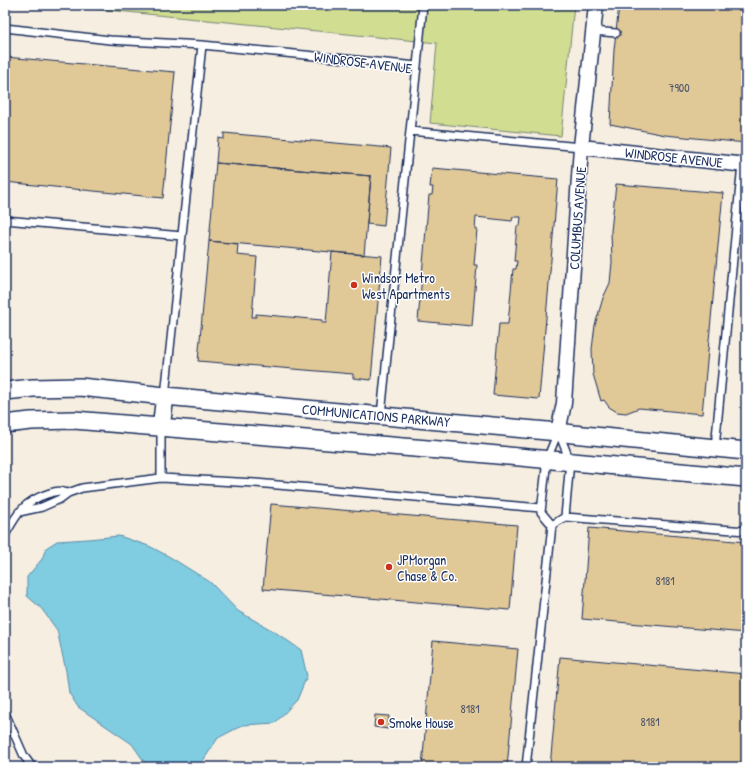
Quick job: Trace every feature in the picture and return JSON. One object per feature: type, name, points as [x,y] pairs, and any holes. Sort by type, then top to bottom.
[{"type":"street","name":"COLUMBUS AVENUE","points":[[558,432],[564,404],[581,147],[596,5]]},
{"type":"street","name":"WINDROSE AVENUE","points":[[581,147],[744,165]]},
{"type":"street","name":"COMMUNICATIONS PARKWAY","points":[[5,391],[33,388],[80,387],[746,451]]},
{"type":"street","points":[[160,428],[165,396]]},
{"type":"street","name":"COMMUNICATIONS PARKWAY","points":[[5,424],[31,421],[74,420],[547,459],[746,478]]},
{"type":"lane","points":[[417,66],[423,5]]},
{"type":"lane","name":"WINDROSE AVENUE","points":[[5,28],[110,40],[202,45],[417,66],[410,131],[581,147]]},
{"type":"lane","points":[[593,31],[616,33]]},
{"type":"lane","points":[[165,396],[202,45]]},
{"type":"lane","points":[[381,415],[410,131]]},
{"type":"lane","points":[[715,449],[744,165]]},
{"type":"lane","points":[[5,220],[182,236]]},
{"type":"lane","points":[[160,428],[161,478]]},
{"type":"lane","points":[[526,767],[552,525],[541,512],[541,508],[547,459],[558,432]]},
{"type":"lane","points":[[558,432],[570,461],[565,517]]},
{"type":"lane","points":[[19,512],[42,507],[60,499],[68,493],[82,488],[161,478],[256,483],[541,508]]},
{"type":"lane","points":[[5,535],[19,512],[27,504],[39,497],[60,490],[68,493]]},
{"type":"lane","points":[[552,525],[565,517],[746,531]]},
{"type":"lane","points":[[5,713],[24,756],[32,767]]},
{"type":"green space","points":[[57,5],[574,5],[561,136],[430,123],[437,43]]},
{"type":"water","points":[[119,536],[149,546],[170,557],[210,582],[238,611],[275,632],[301,650],[307,676],[297,700],[275,723],[243,725],[218,738],[199,767],[148,767],[132,744],[78,707],[69,693],[57,630],[41,608],[27,596],[27,577],[42,559],[46,548],[57,541]]},
{"type":"building","points":[[619,5],[746,5],[746,143],[665,135],[610,124],[614,50]]},
{"type":"building","points":[[5,57],[175,72],[163,198],[5,182]]},
{"type":"building","points":[[224,133],[391,148],[384,226],[367,224],[371,176],[216,163],[218,138],[224,139]]},
{"type":"building","points":[[216,163],[371,176],[364,255],[209,241]]},
{"type":"building","points":[[432,168],[558,179],[539,399],[493,395],[499,324],[508,324],[513,269],[516,269],[517,261],[514,261],[517,226],[520,226],[521,217],[513,217],[512,221],[476,217],[475,229],[477,229],[474,265],[477,265],[472,326],[418,321],[429,195],[432,195],[433,187],[430,187]]},
{"type":"building","points":[[616,184],[723,193],[702,414],[639,408],[626,413],[617,412],[609,407],[604,400],[601,401],[593,374],[592,349],[595,325],[603,298],[610,283],[612,262],[611,231]]},
{"type":"building","name":"Windsor Metro West Apartments","points":[[209,241],[238,244],[237,255],[257,257],[252,317],[256,317],[256,314],[322,320],[322,323],[326,323],[332,252],[382,256],[371,380],[353,378],[353,374],[198,361]]},
{"type":"building","name":"JPMorgan Chase & Co.","points":[[271,504],[517,525],[510,610],[263,589]]},
{"type":"building","points":[[589,528],[746,542],[746,633],[582,619]]},
{"type":"building","points":[[433,641],[518,649],[507,767],[422,767]]},
{"type":"building","points":[[560,657],[746,674],[746,767],[550,767]]},
{"type":"building","name":"Smoke House","points":[[375,715],[389,716],[388,729],[374,727]]},
{"type":"place","name":"Windsor Metro West Apartments","points":[[354,285]]},
{"type":"place","name":"JPMorgan Chase & Co.","points":[[389,567]]},
{"type":"place","name":"Smoke House","points":[[381,722]]}]
